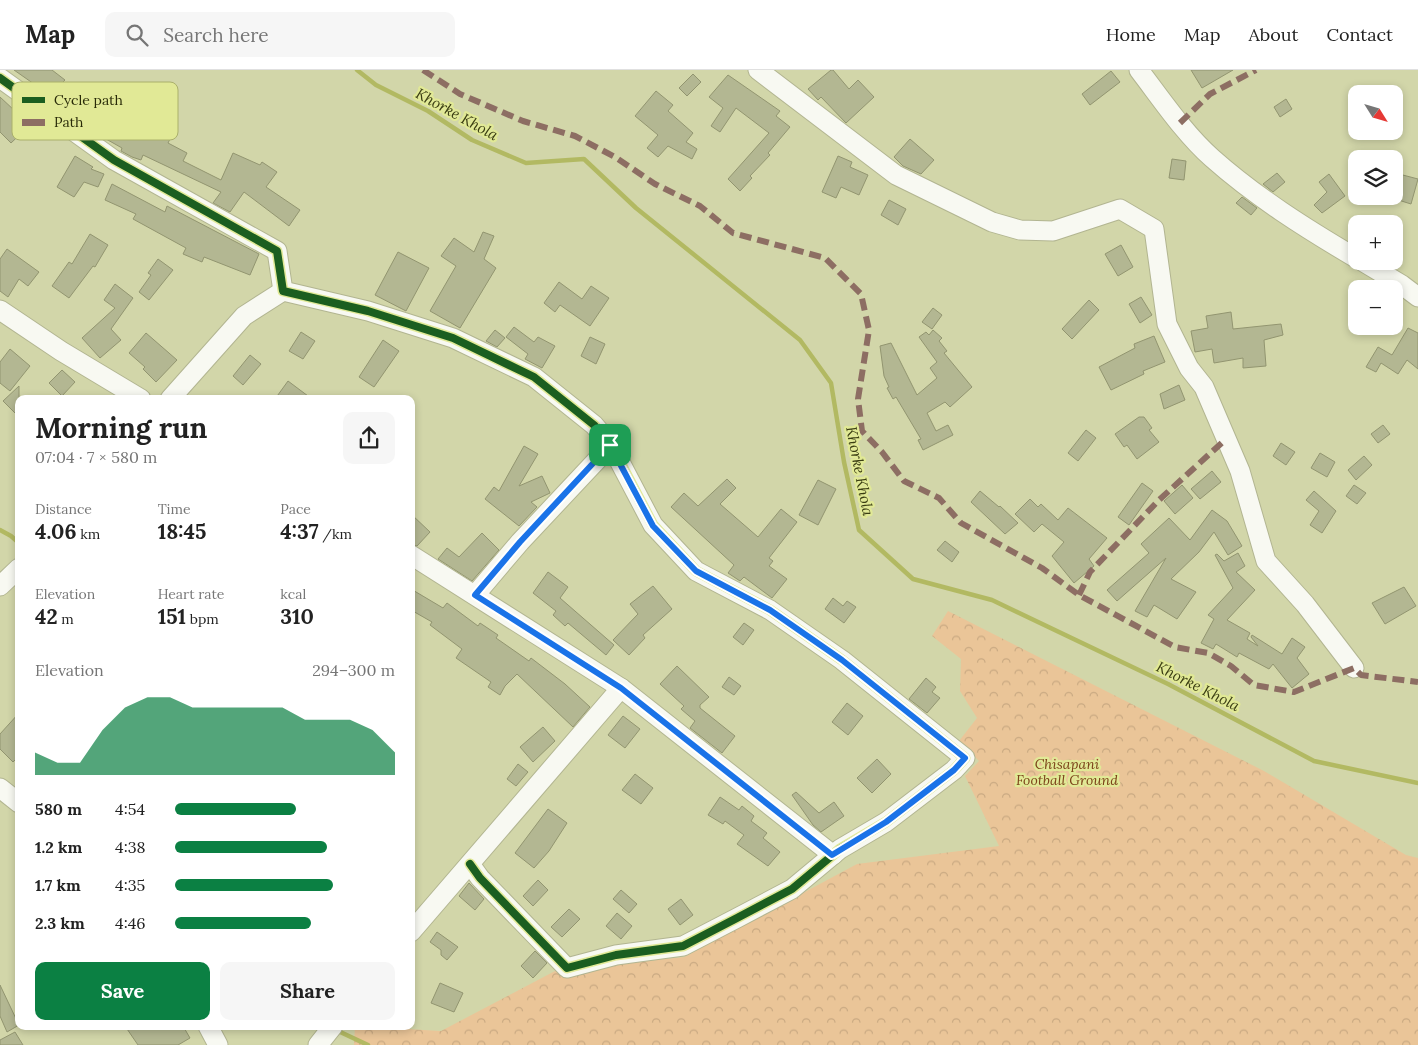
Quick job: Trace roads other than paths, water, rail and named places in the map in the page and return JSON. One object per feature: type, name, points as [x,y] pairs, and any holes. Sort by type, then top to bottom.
[{"type":"street","points":[[758,70],[896,175],[992,222],[1020,230],[1053,231],[1120,209],[1154,229],[1167,324],[1189,368],[1204,387],[1240,471],[1266,561],[1305,604],[1354,668]]},
{"type":"street","points":[[1139,70],[1180,123],[1211,158],[1291,220],[1348,253]]},
{"type":"street","points":[[0,78],[12,87]]},
{"type":"street","points":[[86,140],[114,160],[277,251],[283,291]]},
{"type":"street","points":[[1378,270],[1402,284],[1418,297]]},
{"type":"street","points":[[174,395],[244,316],[283,291],[368,311],[453,338],[534,377],[594,424],[610,445],[653,526],[696,571],[770,610],[834,654],[965,758],[954,770],[886,822],[832,855],[792,889],[683,946],[616,955],[567,968],[480,878],[470,864]]},
{"type":"street","points":[[0,310],[61,351],[134,395]]},
{"type":"street","points":[[475,595],[520,542],[610,445]]},
{"type":"street","points":[[415,558],[621,688],[832,855]]},
{"type":"street","points":[[0,586],[15,572]]},
{"type":"street","points":[[415,927],[621,688]]},
{"type":"street","points":[[0,788],[15,800]]},
{"type":"street","points":[[210,1030],[218,1045]]},
{"type":"street","points":[[318,1045],[331,1030]]},
{"type":"waterway","name":"Khorke Khola","points":[[357,70],[376,85],[428,111],[472,140],[526,163],[584,159],[636,208],[800,340],[831,383],[844,462],[859,530],[913,579],[992,600],[1168,684],[1314,761],[1418,783]]},
{"type":"waterway","points":[[0,530],[15,540]]},
{"type":"waterway","points":[[336,1030],[368,1045]]},
{"type":"park label","name":"Chisapani Football Ground","points":[[1067,772]]}]
